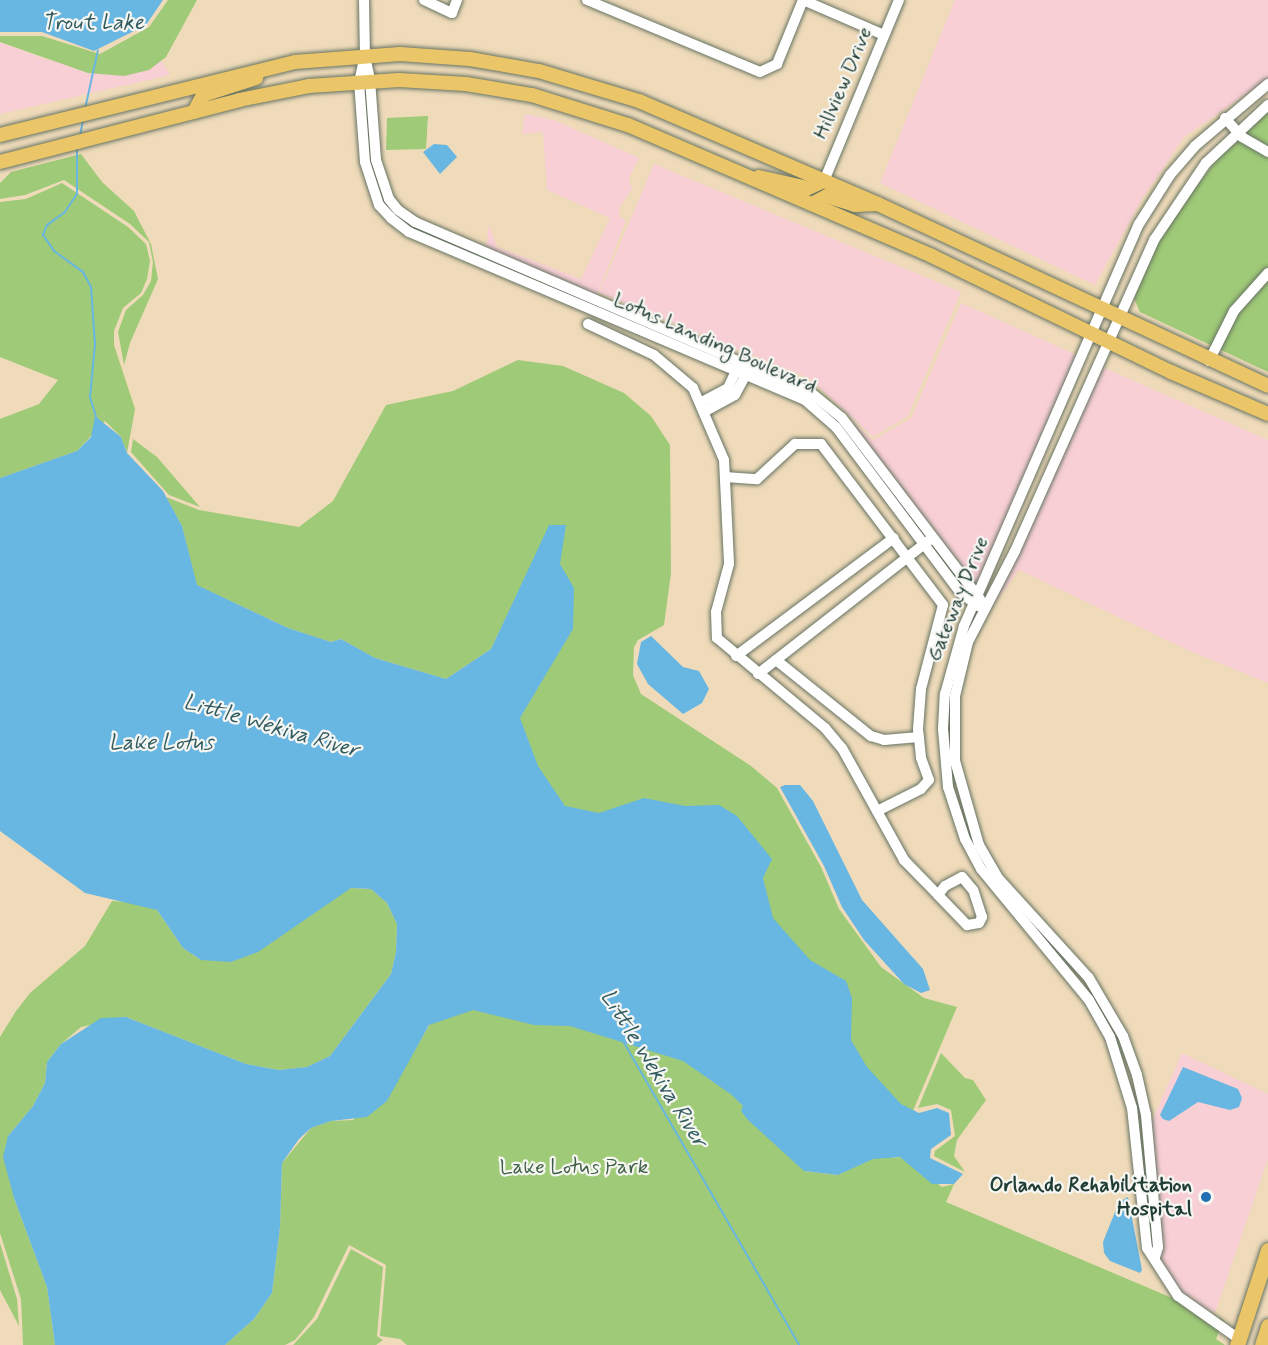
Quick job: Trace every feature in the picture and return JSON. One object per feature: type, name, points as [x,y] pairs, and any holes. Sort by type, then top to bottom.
[{"type":"highway","points":[[1241,1343],[1268,1250]]},
{"type":"highway","points":[[1262,1345],[1268,1326]]},
{"type":"main road","points":[[0,135],[295,62],[365,56],[470,59],[573,79],[639,101],[824,180],[1209,361],[1268,386]]},
{"type":"main road","points":[[194,112],[203,95],[274,73],[295,62]]},
{"type":"main road","points":[[0,162],[284,90],[365,81],[466,84],[565,104],[628,125],[980,277],[1092,333],[1268,414]]},
{"type":"main road","points":[[748,176],[778,178],[808,188],[824,180]]},
{"type":"main road","points":[[812,204],[827,196],[855,205],[878,204]]},
{"type":"street","name":"Lotus Landing Boulevard","points":[[364,0],[365,162],[379,205],[391,218],[409,232],[743,368],[810,392],[842,418],[979,602]]},
{"type":"street","points":[[424,0],[452,12],[457,0]]},
{"type":"street","points":[[587,0],[760,72],[777,64],[803,0],[884,35]]},
{"type":"street","name":"Hillview Drive","points":[[824,180],[899,0]]},
{"type":"street","name":"Gateway Drive","points":[[1155,1257],[1158,1247],[1148,1142],[1137,1075],[1106,1005],[1089,978],[998,878],[967,816],[955,761],[955,696],[979,602],[1102,309],[1149,208],[1170,175],[1225,118],[1268,84]]},
{"type":"street","name":"Gateway Drive","points":[[1241,1343],[1179,1296],[1163,1278],[1155,1257],[1147,1248],[1143,1231],[1136,1143],[1125,1076],[1110,1037],[1089,1000],[981,869],[965,839],[948,786],[943,738],[945,694],[953,656],[979,602],[1043,484],[1107,340],[1170,213],[1206,163],[1236,131],[1268,105]]},
{"type":"street","points":[[1225,118],[1236,131],[1268,152]]},
{"type":"street","points":[[1209,361],[1234,311],[1268,273]]},
{"type":"street","points":[[588,324],[654,355],[693,388],[724,460],[729,564],[715,626],[720,644],[831,735],[852,762],[904,860],[967,926],[979,923],[982,918],[973,890],[962,877],[945,886],[938,895]]},
{"type":"street","name":"Lotus Landing Boulevard","points":[[743,368],[805,400],[836,427],[923,545],[979,602]]},
{"type":"street","points":[[702,408],[731,392],[743,368]]},
{"type":"street","points":[[725,477],[757,479],[795,444],[821,444],[909,557],[943,605],[921,689],[919,737],[921,758],[929,780],[921,789],[877,811]]},
{"type":"street","points":[[1030,479],[1043,484]]},
{"type":"street","points":[[758,675],[932,537]]},
{"type":"street","points":[[736,656],[894,538]]},
{"type":"street","points":[[776,660],[871,736],[884,740],[919,737]]},
{"type":"street","points":[[1136,1143],[1148,1142]]},
{"type":"shaded area","points":[[955,0],[1268,0],[1268,79],[1184,137],[1142,199],[1095,285],[880,183]]},
{"type":"shaded area","points":[[0,42],[47,60],[149,70],[161,60],[170,75],[0,114]]},
{"type":"shaded area","points":[[525,114],[554,120],[639,158],[629,178],[632,189],[619,208],[620,217],[626,220],[597,296],[486,247],[489,225],[497,247],[581,279],[610,218],[547,190],[543,132],[522,134]]},
{"type":"shaded area","points":[[654,164],[961,292],[908,416],[873,437],[809,378],[599,293]]},
{"type":"shaded area","points":[[961,303],[1079,356],[976,588],[847,417],[873,440],[911,418]]},
{"type":"shaded area","points":[[1100,366],[1268,440],[1268,683],[1192,652],[1019,570],[986,615],[1019,552]]},
{"type":"shaded area","name":"Orlando Rehabilitation Hospital","points":[[1182,1053],[1268,1094],[1268,1159],[1215,1313],[1191,1303],[1162,1267],[1151,1123]]},
{"type":"green space","points":[[168,0],[197,0],[166,57],[149,70],[124,76],[88,73],[0,42],[0,36],[42,36],[100,54],[149,27]]},
{"type":"green space","points":[[1268,112],[1268,372],[1140,312],[1134,298],[1157,244],[1186,199],[1228,146],[1234,145]]},
{"type":"green space","points":[[428,116],[426,149],[386,150],[387,118]]},
{"type":"green space","points":[[81,154],[102,182],[134,211],[151,244],[158,279],[130,343],[124,365],[118,332],[126,310],[143,295],[151,281],[153,262],[149,242],[130,224],[64,180],[25,195],[0,199],[0,183],[11,172]]},
{"type":"green space","points":[[62,183],[128,227],[146,244],[150,261],[147,279],[141,293],[123,308],[114,331],[114,345],[135,409],[127,453],[121,437],[105,421],[77,451],[0,478],[0,419],[39,404],[58,380],[0,357],[0,202],[26,199]]},
{"type":"green space","name":"Lake Lotus Park","points":[[518,360],[563,366],[624,393],[651,416],[670,445],[671,573],[664,625],[638,640],[634,647],[633,675],[641,694],[751,766],[777,788],[821,867],[839,909],[881,967],[924,998],[957,1007],[893,1158],[900,1157],[942,1187],[954,1184],[946,1202],[1224,1320],[1216,1339],[1225,1345],[407,1345],[400,1339],[380,1336],[386,1265],[349,1245],[314,1317],[295,1340],[285,1345],[225,1345],[254,1319],[272,1293],[280,1227],[282,1163],[311,1128],[331,1121],[353,1120],[409,1060],[537,840],[450,757],[538,551],[491,649],[446,679],[375,658],[341,639],[331,642],[288,628],[196,585],[182,526],[166,497],[199,510],[299,527],[333,501],[386,405],[453,391]],"holes":[[[782,1148],[838,1175],[804,1171]]]},
{"type":"green space","points":[[133,439],[157,457],[200,507],[169,495],[131,452]]},
{"type":"green space","points":[[350,888],[371,889],[387,903],[397,924],[396,952],[391,974],[330,1056],[307,1067],[279,1070],[246,1064],[126,1017],[81,1027],[61,1044],[47,1062],[45,1083],[33,1106],[8,1136],[14,1198],[47,1287],[55,1345],[23,1345],[21,1299],[0,1233],[0,1037],[16,1011],[30,993],[85,946],[112,901],[142,903],[157,910],[183,948],[201,960],[322,906]]},
{"type":"green space","points":[[941,1053],[965,1078],[973,1080],[986,1100],[957,1140],[954,1156],[965,1172],[934,1156],[935,1151],[955,1136],[951,1110],[937,1104],[918,1108]]},
{"type":"green space","points":[[0,1243],[17,1299],[19,1326],[0,1290]]},
{"type":"green space","points":[[351,1249],[383,1267],[377,1336],[383,1340],[376,1345],[293,1345],[317,1319]]},
{"type":"water","name":"Trout Lake","points":[[0,0],[163,0],[146,25],[94,51],[42,32],[0,32]]},
{"type":"water","points":[[434,144],[447,145],[457,157],[440,174],[423,152]]},
{"type":"water","name":"Lake Lotus","points":[[95,416],[121,437],[127,453],[163,491],[182,526],[197,585],[288,628],[331,642],[341,639],[375,658],[446,679],[491,649],[549,525],[566,525],[560,564],[574,588],[573,629],[520,718],[538,766],[565,806],[599,813],[644,798],[685,806],[719,805],[737,816],[772,859],[763,878],[773,918],[810,960],[846,981],[852,998],[851,1040],[867,1067],[901,1104],[919,1113],[937,1108],[949,1113],[951,1135],[931,1149],[930,1158],[963,1174],[954,1184],[932,1184],[900,1157],[873,1159],[838,1175],[804,1171],[748,1120],[741,1111],[743,1106],[732,1095],[683,1061],[570,1026],[534,1025],[473,1010],[429,1025],[387,1101],[367,1117],[331,1121],[311,1128],[299,1139],[282,1163],[280,1227],[272,1293],[254,1319],[225,1345],[55,1345],[47,1287],[14,1198],[3,1157],[8,1136],[33,1106],[45,1083],[47,1062],[61,1044],[101,1018],[126,1017],[246,1064],[279,1070],[307,1067],[330,1056],[391,974],[396,952],[397,924],[387,903],[371,889],[351,888],[258,952],[231,962],[201,960],[183,948],[157,910],[85,893],[0,831],[0,478],[77,451],[91,437]]},
{"type":"water","points":[[651,636],[683,667],[699,671],[709,689],[702,703],[683,714],[648,684],[637,664],[641,642]]},
{"type":"water","points":[[800,785],[813,801],[862,900],[923,969],[930,990],[921,993],[904,984],[864,940],[842,907],[824,866],[780,787]]},
{"type":"water","points":[[1183,1067],[1238,1089],[1242,1098],[1239,1107],[1230,1110],[1198,1102],[1169,1121],[1163,1119],[1160,1115]]},
{"type":"water","points":[[1128,1197],[1142,1270],[1140,1273],[1110,1261],[1104,1253],[1103,1242],[1119,1202]]},
{"type":"waterway","name":"Little Wekiva River","points":[[85,109],[98,50]]},
{"type":"waterway","name":"Little Wekiva River","points":[[80,136],[83,121]]},
{"type":"waterway","name":"Little Wekiva River","points":[[77,147],[77,194],[65,212],[47,225],[43,235],[54,251],[83,272],[91,287],[95,344],[90,397],[96,417]]},
{"type":"waterway","name":"Little Wekiva River","points":[[623,1041],[799,1345]]},
{"type":"place","name":"Orlando Rehabilitation Hospital","points":[[1206,1197]]}]
